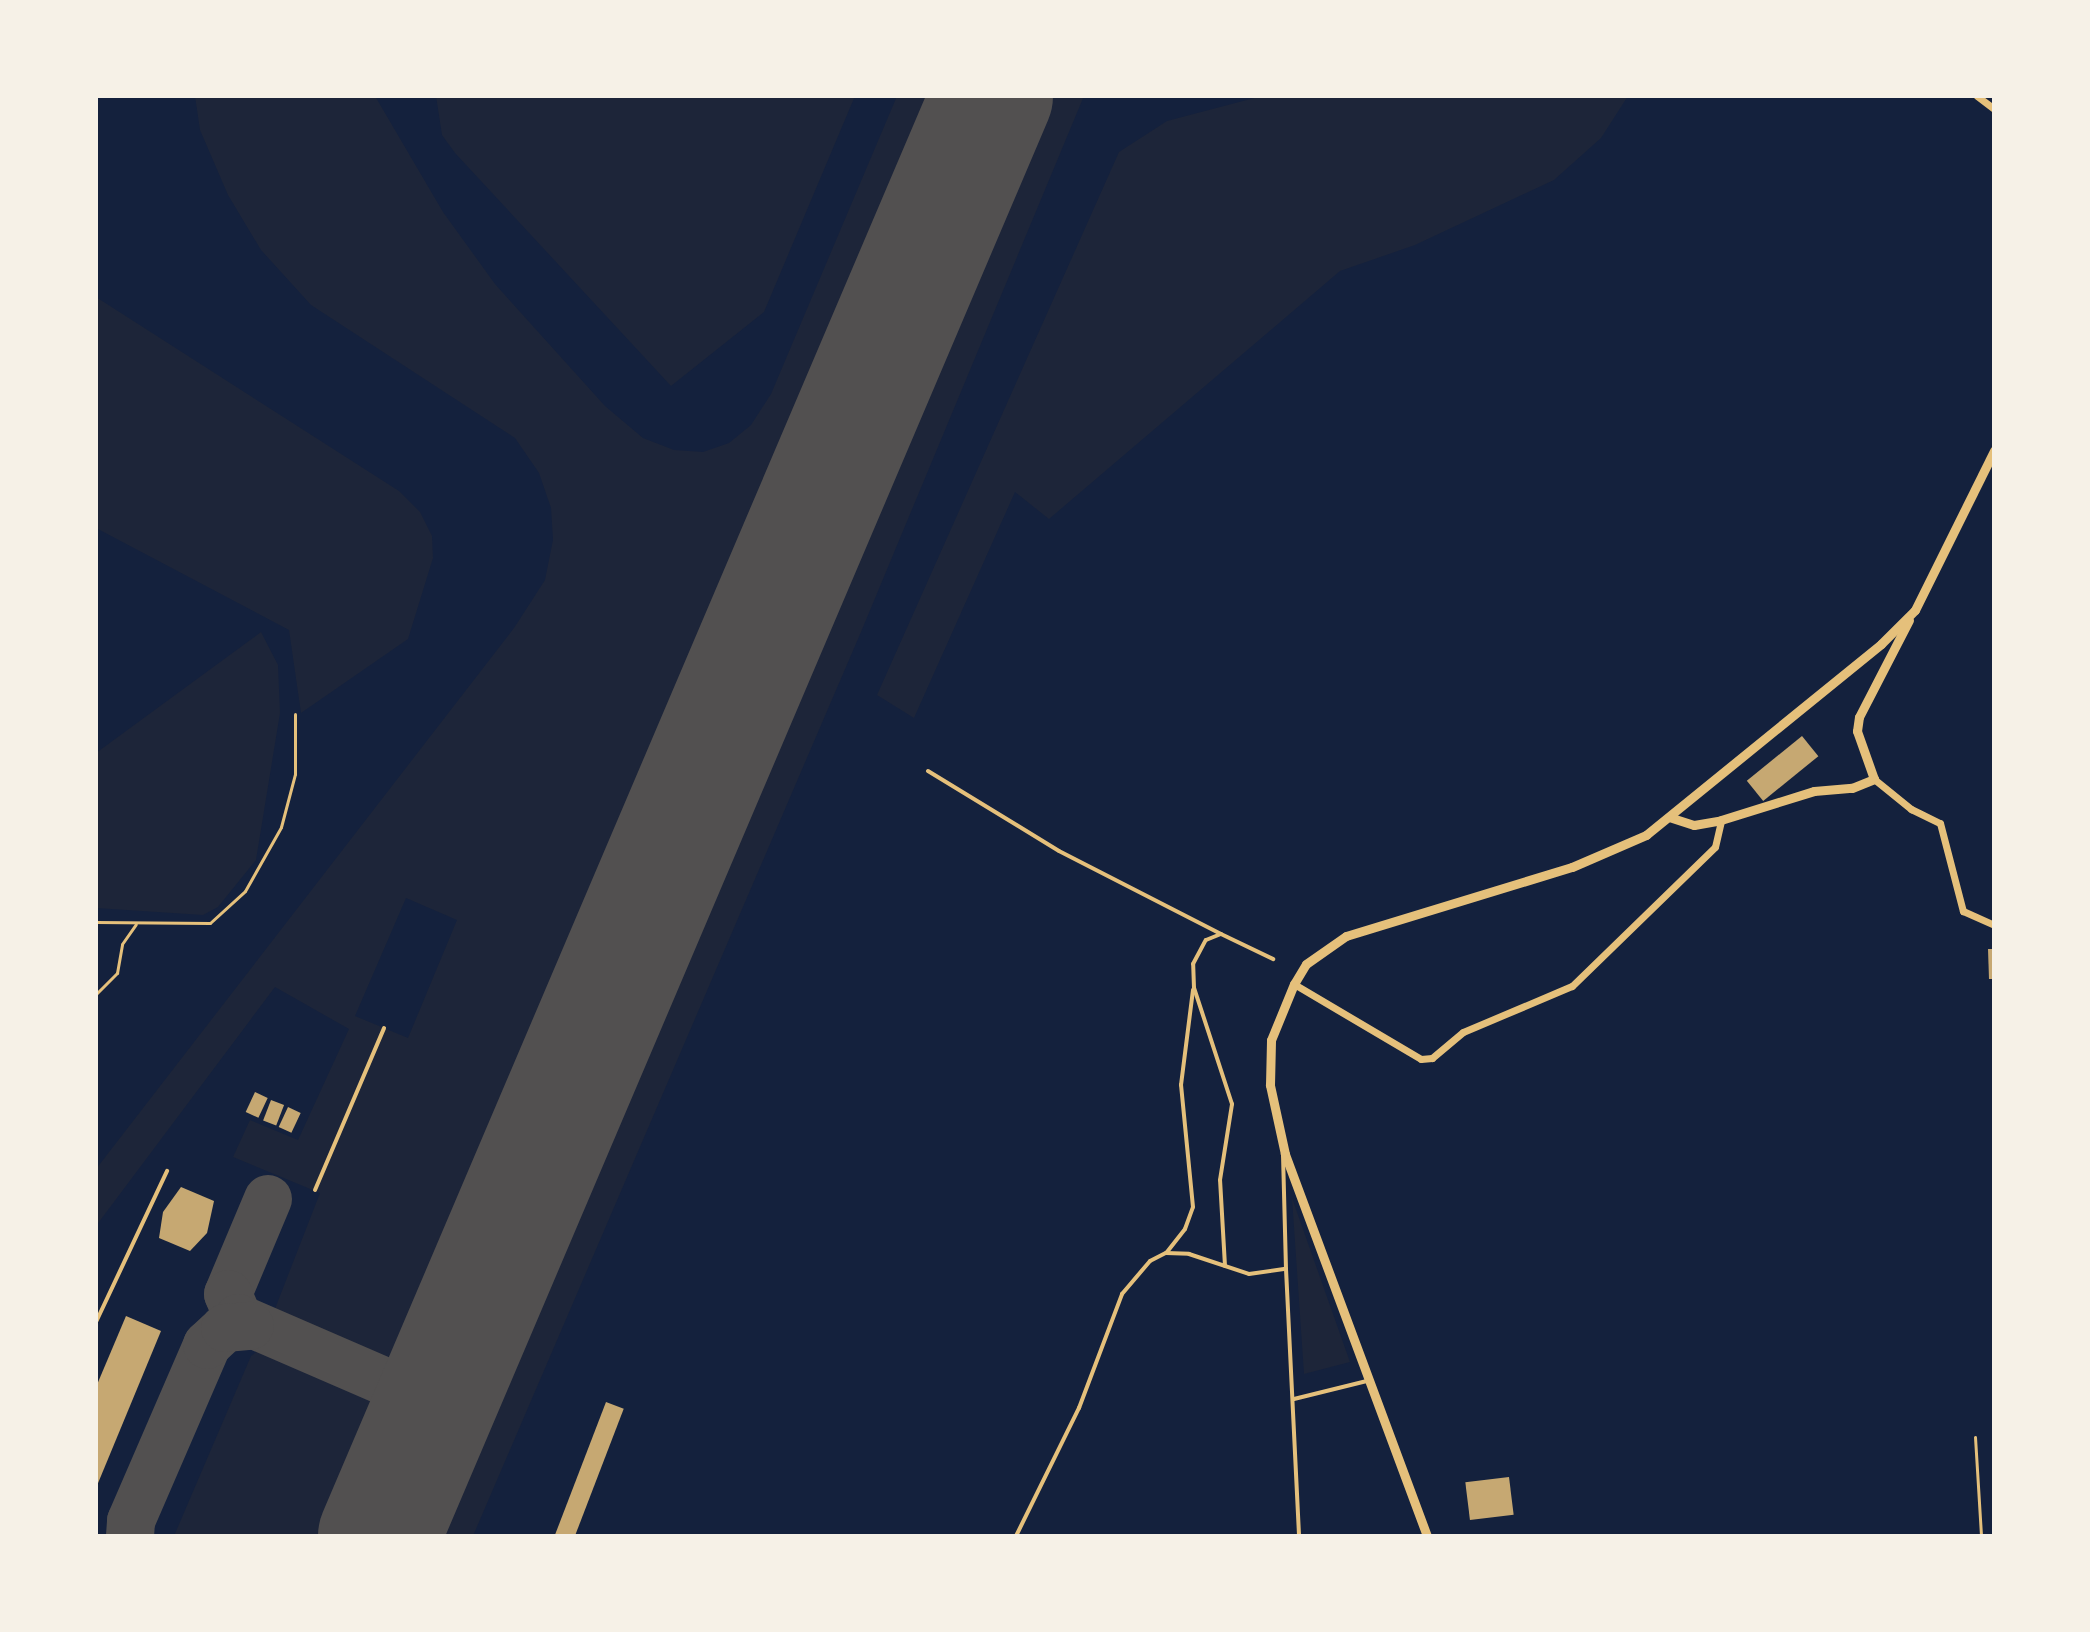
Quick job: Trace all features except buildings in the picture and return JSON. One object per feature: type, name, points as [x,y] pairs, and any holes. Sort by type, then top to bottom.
[{"type":"street","points":[[1977,96],[1994,109]]},
{"type":"street","points":[[1994,451],[1859,717],[1857,731],[1874,779],[1911,809],[1940,823],[1963,911],[1994,925]]},
{"type":"street","points":[[1427,1536],[1283,1147],[1270,1085],[1271,1040],[1294,984],[1306,964],[1346,936],[1572,867],[1623,847],[1669,817],[1881,644],[1915,610]]},
{"type":"street","points":[[1669,817],[1694,825],[1721,820],[1799,795],[1852,788],[1874,779]]},
{"type":"street","points":[[1294,984],[1421,1059],[1432,1058],[1463,1032],[1572,986],[1715,847],[1721,820]]},
{"type":"lane","points":[[928,771],[1059,851],[1273,959]]},
{"type":"lane","points":[[1016,1536],[1079,1408],[1122,1294],[1150,1261],[1166,1253],[1185,1229],[1193,1207],[1181,1085],[1194,988],[1193,964],[1206,940],[1221,934]]},
{"type":"lane","points":[[1194,988],[1232,1104],[1220,1180],[1225,1266]]},
{"type":"lane","points":[[315,1190],[384,1028]]},
{"type":"lane","points":[[1283,1147],[1299,1536]]},
{"type":"lane","points":[[96,1322],[167,1171]]},
{"type":"lane","points":[[1166,1253],[1249,1274],[1286,1269]]},
{"type":"lane","points":[[1293,1399],[1369,1380]]},
{"type":"path","points":[[96,922],[210,923],[245,891],[281,827],[295,774],[295,714]]},
{"type":"path","points":[[96,994],[117,973],[122,944],[136,924]]},
{"type":"path","points":[[1975,1437],[1981,1536]]},
{"type":"shaded area","points":[[195,96],[375,96],[443,212],[495,284],[605,406],[643,438],[674,450],[703,452],[729,443],[751,425],[771,394],[897,96],[957,96],[417,1367],[409,1374],[271,1319],[320,1193],[233,1157],[250,1120],[298,1140],[349,1029],[275,987],[96,1226],[96,1169],[514,628],[545,580],[553,540],[551,508],[539,473],[515,438],[311,305],[261,250],[228,195],[200,130]],"holes":[[[406,898],[457,920],[408,1038],[355,1016]]]},
{"type":"shaded area","points":[[436,96],[855,96],[764,312],[671,386],[455,153],[442,135]]},
{"type":"shaded area","points":[[1028,96],[1084,96],[861,632],[473,1536],[411,1536]]},
{"type":"shaded area","points":[[1262,96],[1628,96],[1601,138],[1554,180],[1415,245],[1340,271],[1049,519],[1015,492],[914,718],[877,695],[1119,152],[1167,121]]},
{"type":"shaded area","points":[[96,297],[399,491],[420,512],[432,536],[433,558],[408,639],[301,713],[289,630],[96,528]]},
{"type":"shaded area","points":[[261,632],[278,665],[280,713],[256,860],[218,907],[203,915],[96,908],[96,753]]},
{"type":"shaded area","points":[[1292,1198],[1350,1362],[1304,1374]]},
{"type":"shaded area","points":[[264,1346],[397,1403],[398,1411],[345,1536],[174,1536],[251,1356]]},
{"type":"taxiway","points":[[268,1199],[228,1294],[238,1318],[414,1394],[431,1393],[446,1380]]},
{"type":"taxiway","points":[[130,1536],[131,1521],[207,1345],[225,1328],[250,1326]]},
{"type":"runway","points":[[379,1536],[992,96]]}]
